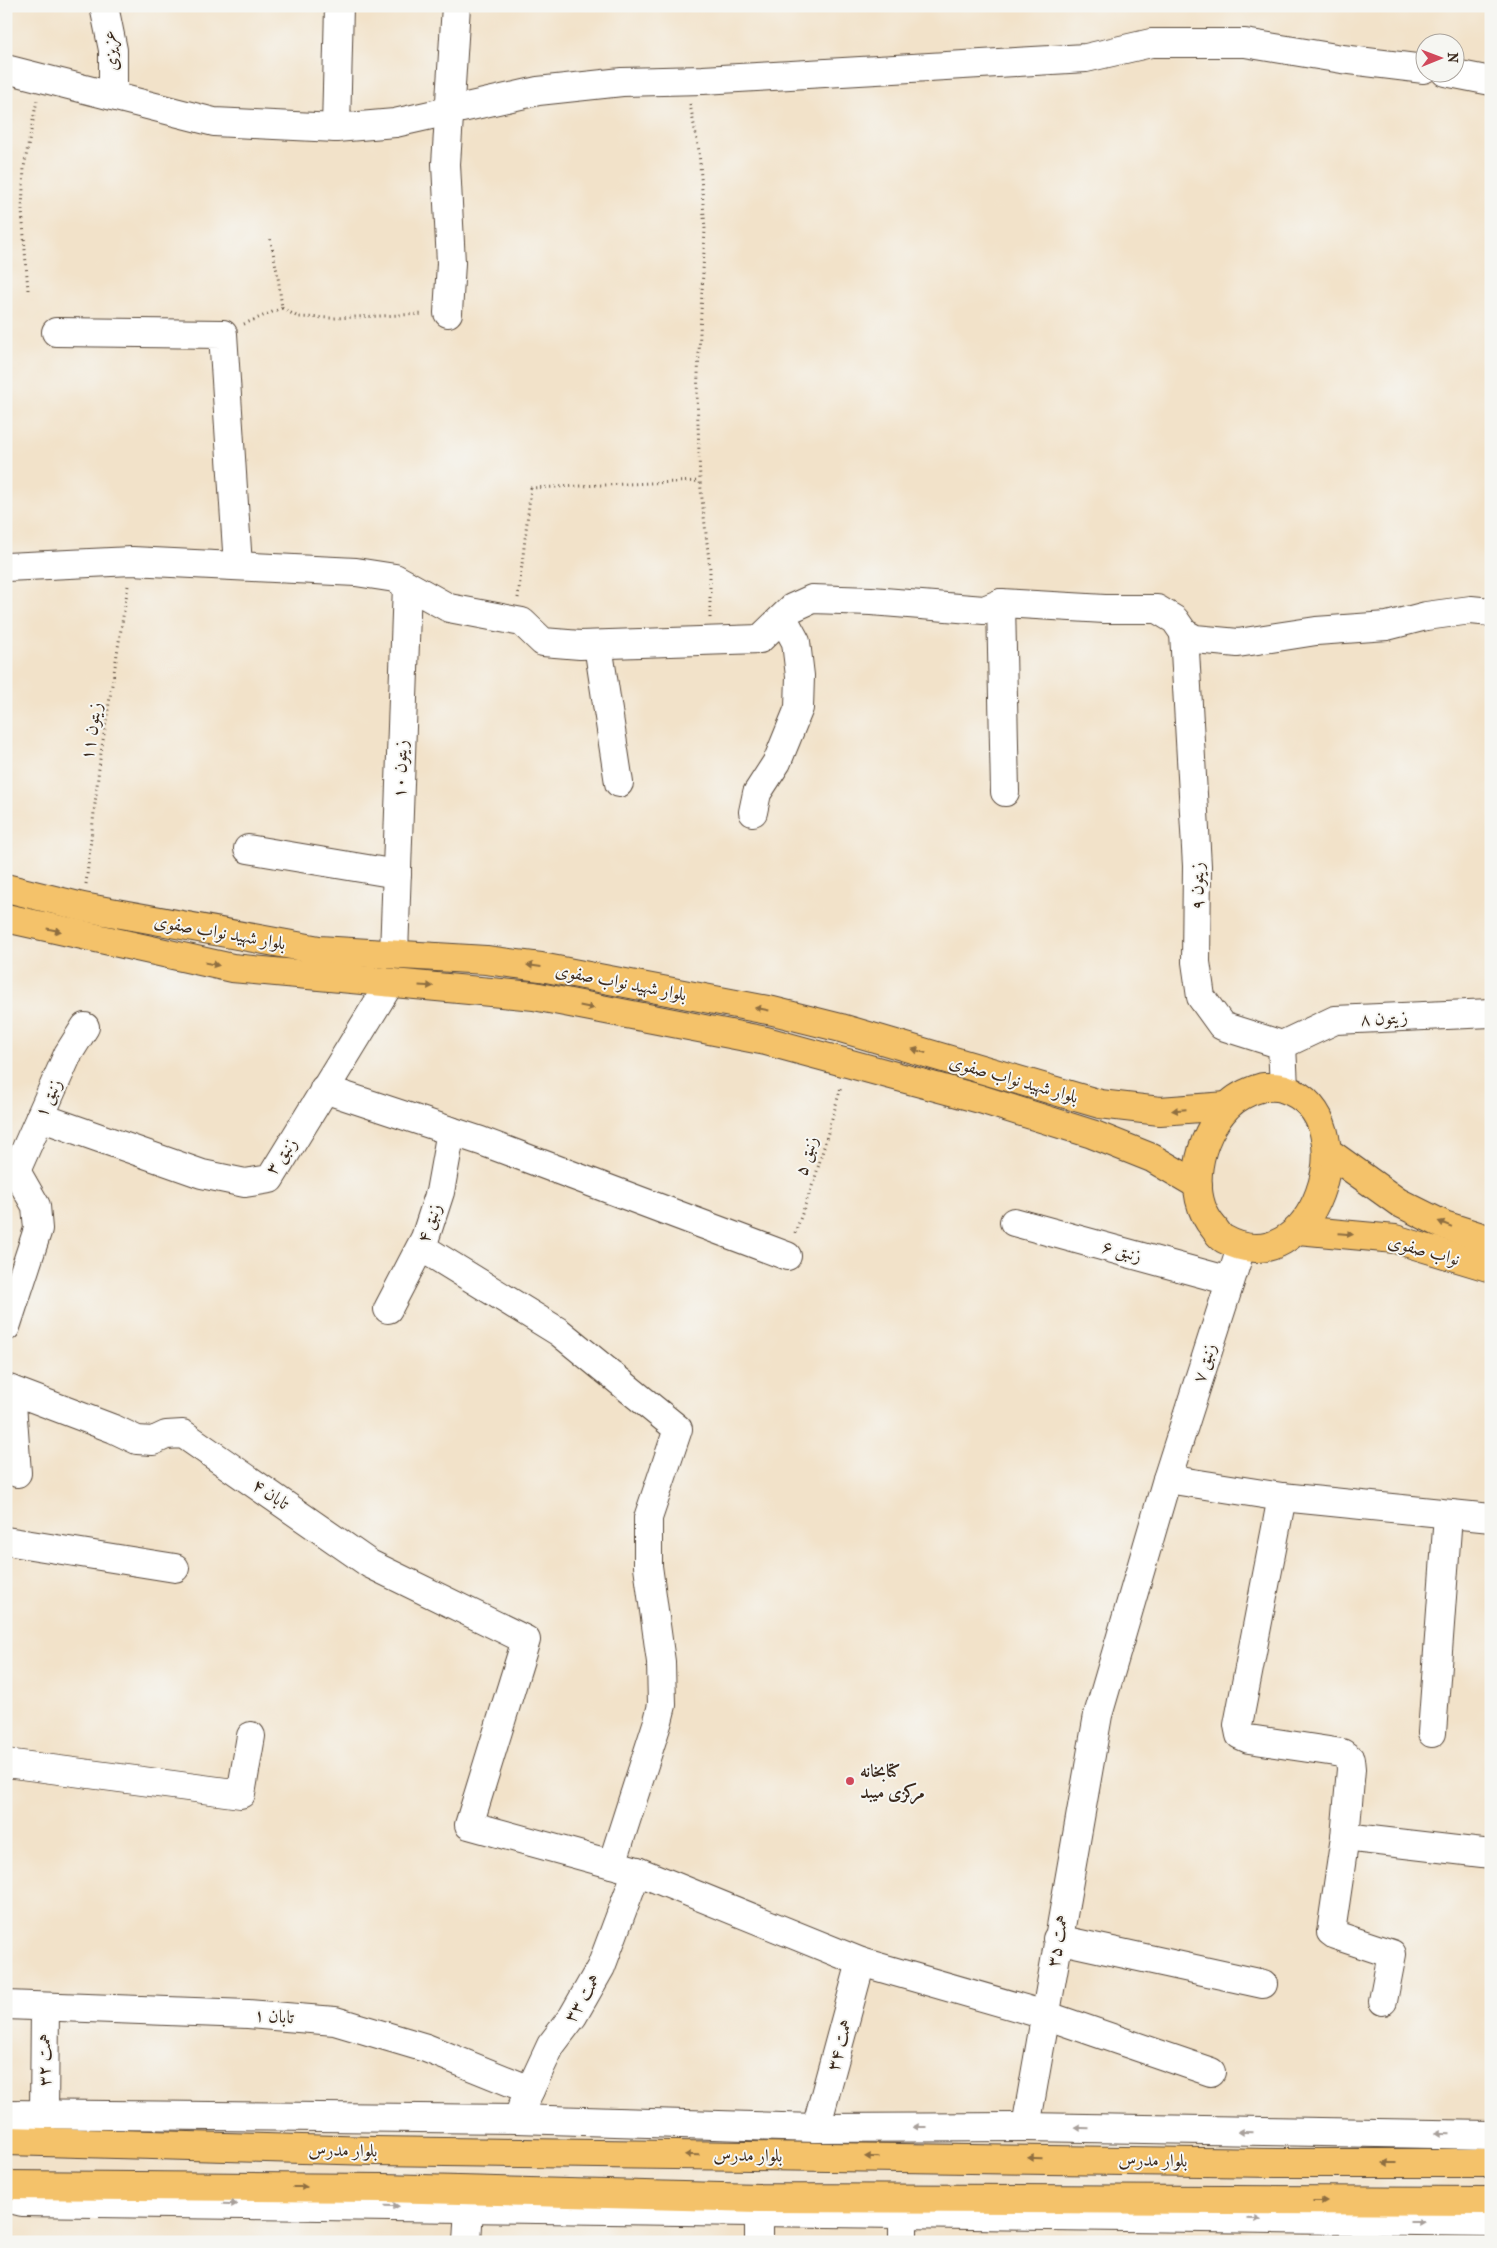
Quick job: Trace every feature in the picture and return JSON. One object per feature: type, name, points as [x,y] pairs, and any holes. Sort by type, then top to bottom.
[{"type":"main road","name":"بلوار شهید نواب صفوی","points":[[6,888],[83,906],[319,950],[541,966],[773,1011],[841,1028],[1100,1104],[1160,1111],[1227,1106]]},
{"type":"main road","name":"بلوار شهید نواب صفوی","points":[[6,918],[232,968],[534,996],[766,1041],[980,1099],[1092,1134],[1152,1158],[1198,1185]]},
{"type":"main road","points":[[315,977],[319,950]]},
{"type":"main road","points":[[1263,1087],[1284,1088],[1303,1098],[1317,1114],[1324,1132],[1327,1151],[1323,1184],[1309,1215],[1298,1230],[1282,1242],[1262,1249],[1241,1248],[1222,1238],[1208,1222],[1201,1203],[1198,1185],[1202,1151],[1216,1120],[1227,1106],[1243,1094],[1263,1087]]},
{"type":"main road","name":"نواب صفوی","points":[[1327,1151],[1398,1202],[1444,1225],[1491,1240]]},
{"type":"main road","name":"نواب صفوی","points":[[1298,1230],[1395,1239],[1491,1268]]},
{"type":"main road","name":"بلوار مدرس","points":[[6,2142],[510,2153],[1277,2163],[1491,2163]]},
{"type":"main road","name":"بلوار مدرس","points":[[6,2185],[384,2188],[1144,2208],[1491,2201]]},
{"type":"street","name":"عزیزی","points":[[104,6],[113,50],[113,96]]},
{"type":"street","points":[[336,128],[339,6]]},
{"type":"street","points":[[448,314],[451,263],[446,164],[451,111],[456,6]]},
{"type":"street","points":[[6,69],[214,122],[336,128],[395,123],[538,91],[622,82],[1086,58],[1151,43],[1245,43],[1414,69]]},
{"type":"street","points":[[1464,76],[1491,81]]},
{"type":"street","points":[[56,332],[223,334],[238,566]]},
{"type":"street","points":[[6,567],[132,561],[356,572],[395,578],[449,608],[522,622],[543,642],[598,645],[760,640],[792,608],[812,599],[870,600],[984,610],[1001,603],[1105,610],[1157,608],[1175,620],[1184,633],[1195,639],[1238,643],[1316,631],[1387,626],[1435,615],[1472,610],[1491,612]]},
{"type":"street","name":"زیتون ۱۰","points":[[394,954],[407,585]]},
{"type":"street","points":[[1001,603],[1005,792]]},
{"type":"street","points":[[753,812],[757,793],[777,762],[799,708],[800,676],[796,642],[783,618]]},
{"type":"street","name":"زیتون ۹","points":[[1184,633],[1197,866],[1196,962],[1201,997],[1222,1026],[1282,1045]]},
{"type":"street","points":[[598,645],[619,783]]},
{"type":"street","points":[[248,849],[397,874]]},
{"type":"street","name":"زنبق ۳","points":[[40,1117],[202,1174],[245,1183],[270,1179],[390,983]]},
{"type":"street","name":"زیتون ۸","points":[[1282,1045],[1335,1020],[1491,1013]]},
{"type":"street","name":"زنبق ۱","points":[[11,1170],[40,1117],[68,1054],[85,1027]]},
{"type":"street","points":[[1282,1045],[1284,1088]]},
{"type":"street","points":[[324,1089],[451,1131],[787,1256]]},
{"type":"street","name":"زنبق ۴","points":[[388,1309],[421,1247],[440,1192],[451,1131]]},
{"type":"street","points":[[6,1327],[38,1229],[36,1206],[11,1170]]},
{"type":"street","name":"زنبق ۶","points":[[1014,1222],[1230,1281]]},
{"type":"street","name":"همت ۳۳","points":[[421,1247],[559,1332],[678,1430],[648,1518],[648,1566],[661,1662],[662,1705],[601,1967],[573,2016],[551,2045],[516,2119],[510,2153]]},
{"type":"street","name":"زنبق ۷","points":[[1090,1755],[1110,1671],[1167,1479],[1241,1248]]},
{"type":"street","points":[[9,1389],[17,1473]]},
{"type":"street","name":"تابان ۴","points":[[9,1389],[114,1429],[137,1440],[153,1441],[166,1435],[183,1434],[370,1564],[526,1640],[469,1825],[624,1868]]},
{"type":"street","points":[[1167,1479],[1282,1497],[1491,1518]]},
{"type":"street","points":[[1282,1497],[1238,1725],[1240,1735],[1249,1739],[1342,1753],[1350,1759],[1351,1769],[1345,1837],[1331,1932],[1392,1954],[1383,2001]]},
{"type":"street","points":[[1432,1733],[1448,1515]]},
{"type":"street","points":[[6,1541],[175,1568]]},
{"type":"street","points":[[6,1763],[241,1794],[251,1736]]},
{"type":"street","name":"همت ۳۵","points":[[1026,2127],[1090,1755]]},
{"type":"street","points":[[1345,1837],[1491,1854]]},
{"type":"street","points":[[624,1868],[861,1962],[1045,2015],[1211,2072]]},
{"type":"street","points":[[1058,1938],[1263,1984]]},
{"type":"street","name":"همت ۳۴","points":[[816,2128],[861,1962]]},
{"type":"street","name":"تابان ۱","points":[[6,2005],[248,2014],[335,2021],[426,2048],[530,2090]]},
{"type":"street","name":"همت ۳۲","points":[[44,2114],[45,2007]]},
{"type":"street","points":[[6,2114],[516,2119],[816,2128],[1026,2127],[1278,2133],[1491,2135]]},
{"type":"street","points":[[1277,2163],[1278,2133]]},
{"type":"street","points":[[6,2198],[22,2202],[903,2214],[1144,2208],[1227,2230],[1491,2222]]},
{"type":"street","points":[[467,2242],[469,2207]]},
{"type":"street","points":[[759,2212],[759,2242]]},
{"type":"street","points":[[903,2214],[903,2242]]},
{"type":"path","points":[[28,290],[22,210],[24,167],[42,77]]},
{"type":"path","points":[[685,80],[700,151],[706,229],[697,395],[700,481],[710,569],[710,641]]},
{"type":"path","points":[[270,237],[282,308]]},
{"type":"path","points":[[282,308],[298,317],[333,318],[448,314]]},
{"type":"path","points":[[223,334],[282,308]]},
{"type":"path","points":[[515,621],[531,488],[700,481]]},
{"type":"path","name":"زیتون ۱۱","points":[[83,906],[100,759],[132,561]]},
{"type":"path","name":"زنبق ۵","points":[[787,1256],[814,1178],[848,1062]]},
{"type":"place","name":"کتابخانه مرکزی میبد","points":[[850,1781]]}]
